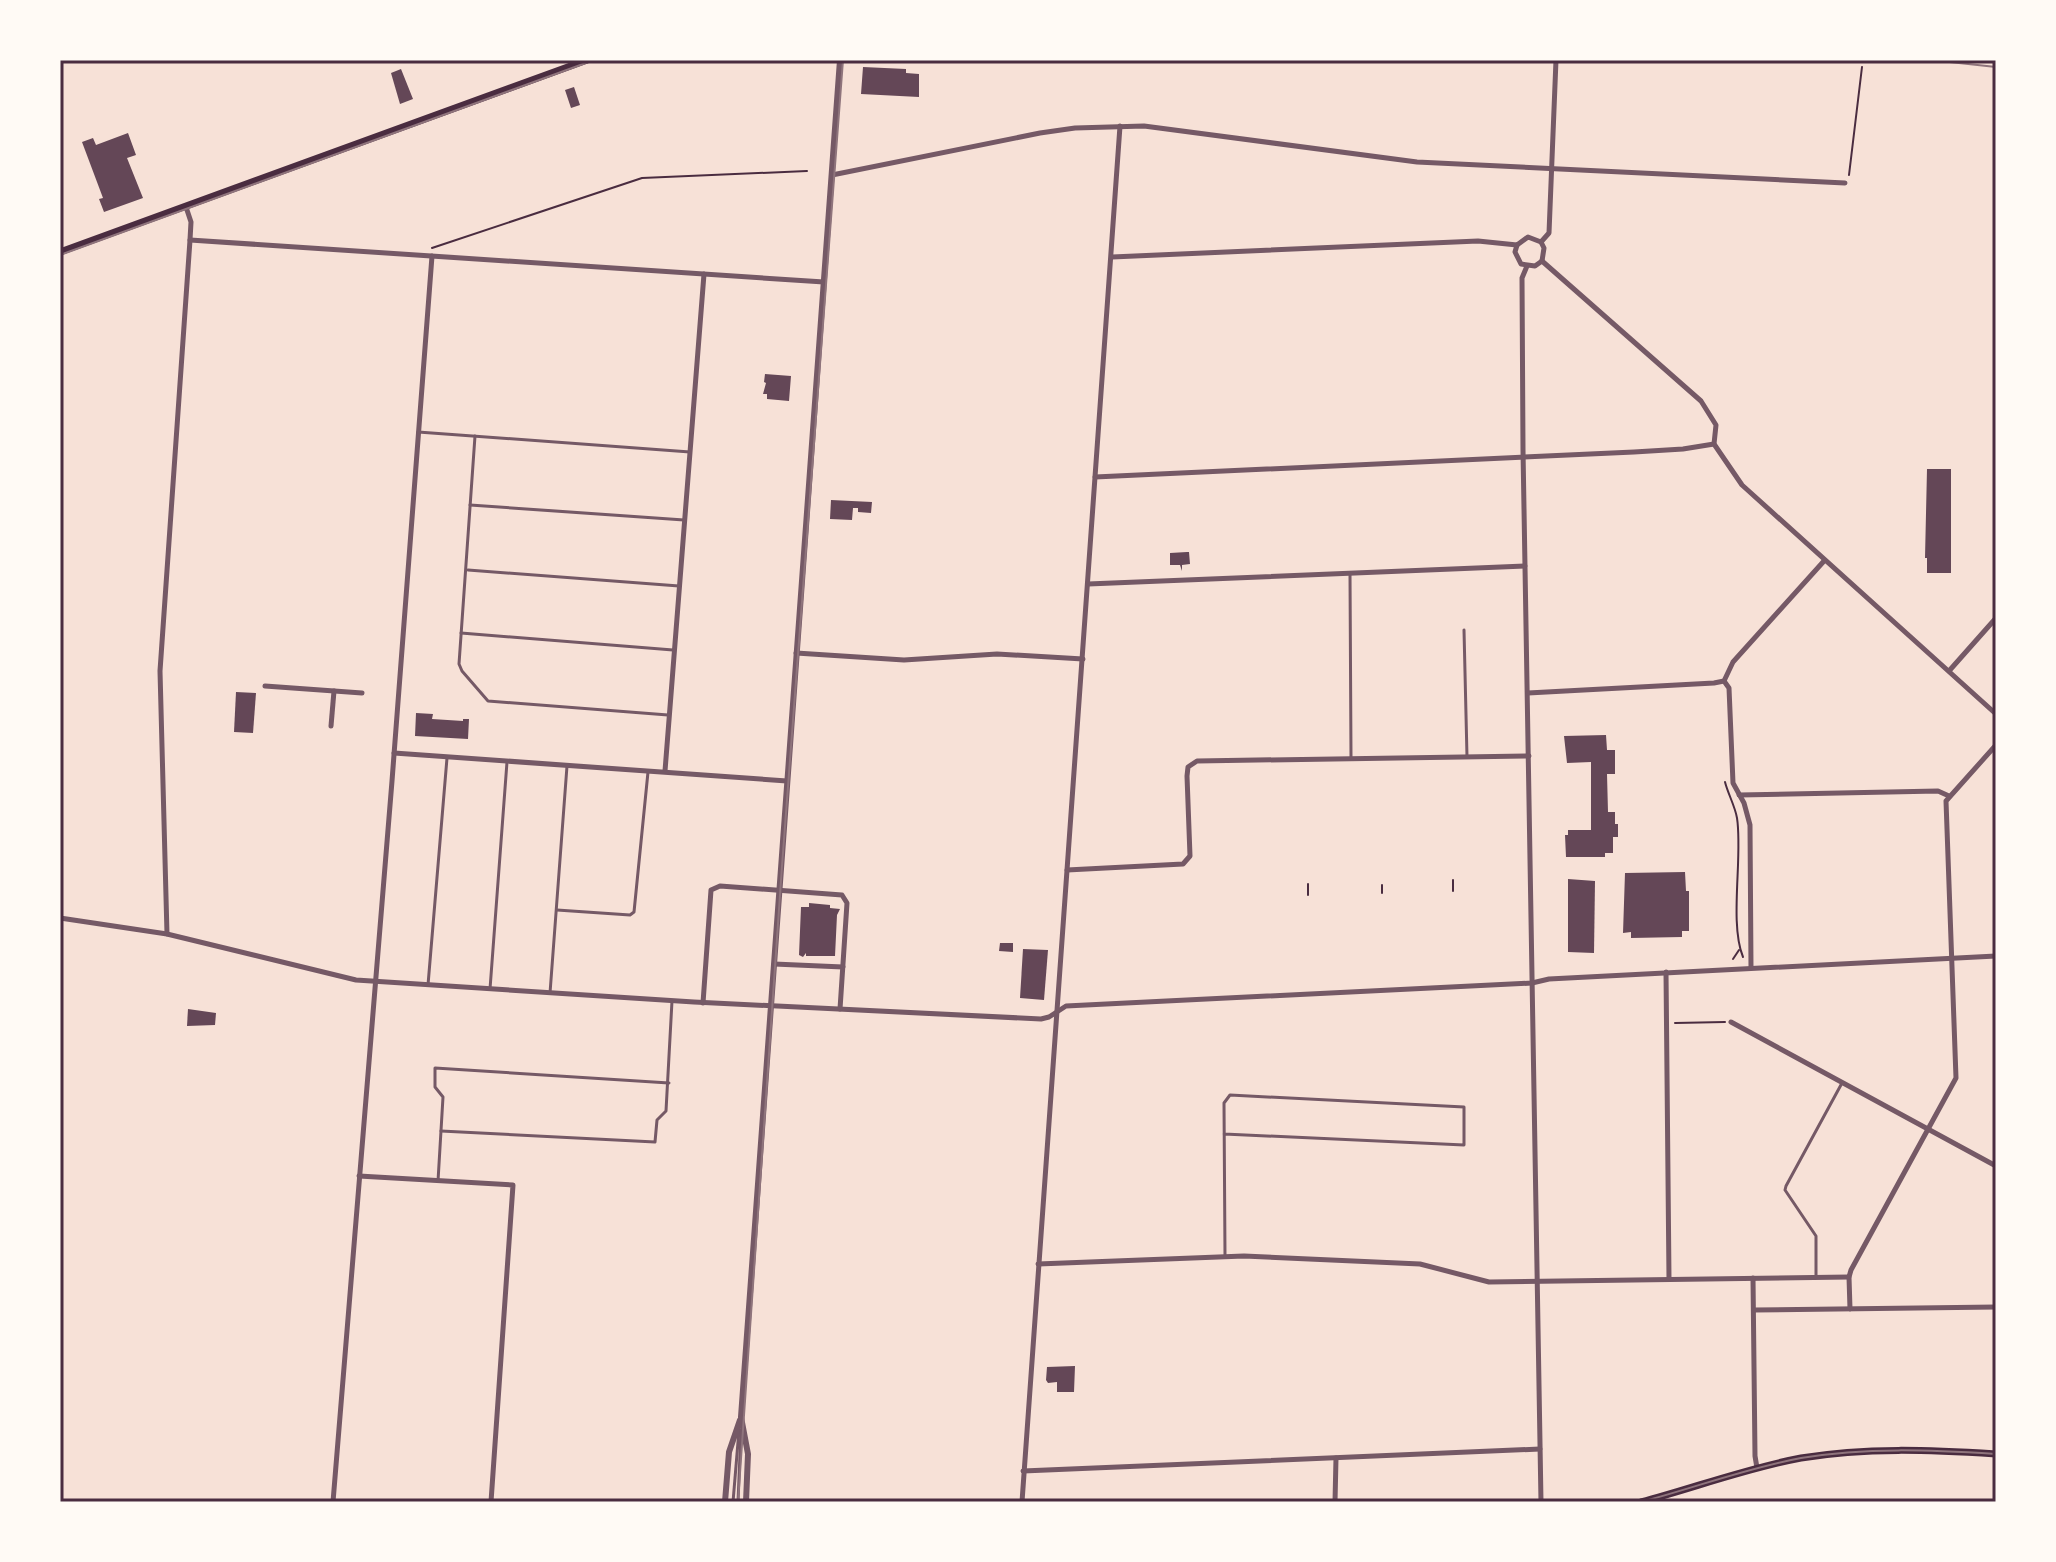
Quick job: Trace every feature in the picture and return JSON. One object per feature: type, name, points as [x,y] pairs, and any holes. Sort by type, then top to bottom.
[{"type":"main road","points":[[60,252],[587,60]]},
{"type":"main road","points":[[1641,1502],[1757,1468],[1819,1456],[1889,1450],[1996,1454]]},
{"type":"street","points":[[725,1502],[729,1452],[741,1417],[840,60]]},
{"type":"street","points":[[1541,242],[1549,233],[1556,60]]},
{"type":"street","points":[[832,175],[1024,136],[1075,128],[1120,126],[1174,128],[1417,162],[1845,183]]},
{"type":"street","points":[[1022,1502],[1120,126]]},
{"type":"street","points":[[167,934],[160,671],[190,240],[191,222],[186,207]]},
{"type":"street","points":[[1112,257],[1478,241],[1517,245],[1528,237],[1541,242],[1544,248],[1542,261],[1535,266],[1527,266],[1517,258],[1517,245]]},
{"type":"street","points":[[190,240],[824,282]]},
{"type":"street","points":[[333,1502],[432,256]]},
{"type":"street","points":[[1542,261],[1701,401],[1716,425],[1714,444],[1742,485],[1996,714]]},
{"type":"street","points":[[1527,266],[1522,278],[1523,457],[1541,1502]]},
{"type":"street","points":[[665,771],[704,274]]},
{"type":"street","points":[[1095,477],[1683,449],[1714,444]]},
{"type":"street","points":[[1724,681],[1733,662],[1824,561]]},
{"type":"street","points":[[1088,584],[1525,566]]},
{"type":"street","points":[[1949,671],[1996,618]]},
{"type":"street","points":[[796,653],[904,660],[1015,654],[1083,659]]},
{"type":"street","points":[[1528,693],[1724,681]]},
{"type":"street","points":[[1724,681],[1729,688],[1733,783],[1746,808],[1750,825],[1751,968]]},
{"type":"street","points":[[265,686],[362,693]]},
{"type":"street","points":[[331,726],[334,691]]},
{"type":"street","points":[[1850,1309],[1849,1277],[1956,1078],[1945,813],[1949,796],[1996,745]]},
{"type":"street","points":[[394,753],[787,781]]},
{"type":"street","points":[[1067,870],[1183,864],[1187,861],[1190,856],[1187,776],[1188,767],[1193,763],[1208,760],[1529,756]]},
{"type":"street","points":[[1739,795],[1938,791],[1949,796]]},
{"type":"street","points":[[703,1003],[711,890],[720,886],[842,895],[847,903],[840,1009]]},
{"type":"street","points":[[60,918],[167,934],[304,968],[376,982],[703,1003],[1041,1019],[1066,1006],[1996,956]]},
{"type":"street","points":[[774,964],[843,967]]},
{"type":"street","points":[[1666,972],[1669,1279]]},
{"type":"street","points":[[1731,1022],[1996,1166]]},
{"type":"street","points":[[359,1176],[513,1185],[491,1502]]},
{"type":"street","points":[[1038,1264],[1225,1257],[1420,1264],[1479,1281],[1849,1277]]},
{"type":"street","points":[[1753,1278],[1757,1468]]},
{"type":"street","points":[[1754,1310],[1996,1307]]},
{"type":"street","points":[[741,1417],[748,1450],[746,1502]]},
{"type":"street","points":[[1023,1471],[1540,1449]]},
{"type":"street","points":[[1335,1502],[1336,1458]]},
{"type":"lane","points":[[418,432],[690,452]]},
{"type":"lane","points":[[475,436],[459,664],[468,677],[488,701],[670,715]]},
{"type":"lane","points":[[470,505],[684,520]]},
{"type":"lane","points":[[466,570],[679,586]]},
{"type":"lane","points":[[1350,574],[1351,758]]},
{"type":"lane","points":[[1464,630],[1467,757]]},
{"type":"lane","points":[[461,633],[674,650]]},
{"type":"lane","points":[[428,985],[447,757]]},
{"type":"lane","points":[[490,989],[507,762]]},
{"type":"lane","points":[[550,993],[567,766]]},
{"type":"lane","points":[[557,910],[630,915],[634,912],[648,772]]},
{"type":"lane","points":[[441,1131],[655,1142],[657,1120],[666,1111],[672,1001]]},
{"type":"lane","points":[[438,1181],[443,1097],[435,1087],[435,1068],[669,1083]]},
{"type":"lane","points":[[1816,1277],[1816,1236],[1785,1190],[1842,1083]]},
{"type":"lane","points":[[1224,1134],[1464,1145],[1464,1107],[1230,1095],[1224,1103],[1224,1134],[1225,1257]]},
{"type":"lane","points":[[735,1502],[741,1417]]},
{"type":"path","points":[[1845,183],[1850,174],[1862,67]]},
{"type":"path","points":[[432,248],[642,178],[807,171]]},
{"type":"path","points":[[1725,771],[1725,785],[1737,817],[1739,949],[1743,958]]},
{"type":"path","points":[[1453,880],[1453,891]]},
{"type":"path","points":[[1308,884],[1308,895]]},
{"type":"path","points":[[1382,885],[1382,893]]},
{"type":"path","points":[[1733,959],[1739,949]]},
{"type":"path","points":[[1670,1023],[1731,1022]]},
{"type":"building","points":[[863,67],[906,69],[906,73],[919,74],[919,97],[861,94]]},
{"type":"building","points":[[401,69],[413,99],[400,104],[391,73]]},
{"type":"building","points":[[574,87],[580,105],[571,108],[565,90]]},
{"type":"building","points":[[128,133],[136,155],[127,158],[143,198],[104,212],[99,199],[103,198],[82,142],[93,138],[96,145]]},
{"type":"building","points":[[765,374],[791,376],[789,401],[767,399],[767,394],[763,394]]},
{"type":"building","points":[[1927,469],[1951,469],[1951,573],[1927,573]]},
{"type":"building","points":[[831,500],[872,502],[871,513],[858,512],[858,508],[853,508],[852,520],[830,519]]},
{"type":"building","points":[[1189,552],[1190,564],[1182,565],[1182,571],[1180,565],[1170,565],[1170,553]]},
{"type":"building","points":[[236,692],[256,693],[253,733],[234,732]]},
{"type":"building","points":[[416,713],[433,714],[432,719],[469,719],[468,739],[415,736]]},
{"type":"building","points":[[1606,735],[1607,750],[1615,750],[1615,774],[1607,774],[1608,812],[1615,812],[1615,824],[1618,824],[1618,837],[1613,837],[1613,853],[1605,853],[1605,857],[1566,857],[1565,835],[1568,835],[1568,830],[1591,830],[1591,762],[1567,763],[1564,736]]},
{"type":"building","points":[[1685,872],[1686,891],[1689,891],[1689,931],[1682,931],[1682,937],[1631,938],[1631,932],[1623,933],[1625,873]]},
{"type":"building","points":[[1568,879],[1595,881],[1594,953],[1568,952]]},
{"type":"building","points":[[809,903],[840,909],[835,956],[799,955],[801,907],[809,907]]},
{"type":"building","points":[[1000,943],[1013,943],[1013,952],[999,951]]},
{"type":"building","points":[[1023,949],[1048,950],[1044,1000],[1020,998]]},
{"type":"building","points":[[188,1009],[216,1013],[215,1025],[187,1026]]},
{"type":"building","points":[[1075,1366],[1074,1392],[1057,1392],[1057,1382],[1048,1383],[1046,1380],[1047,1367]]},
{"type":"tram line","points":[[60,255],[594,60]]},
{"type":"tram line","points":[[738,1502],[843,60]]},
{"type":"tram line","points":[[1931,60],[1996,67]]},
{"type":"tram line","points":[[1641,1502],[1801,1458],[1898,1450],[1996,1454]]}]
